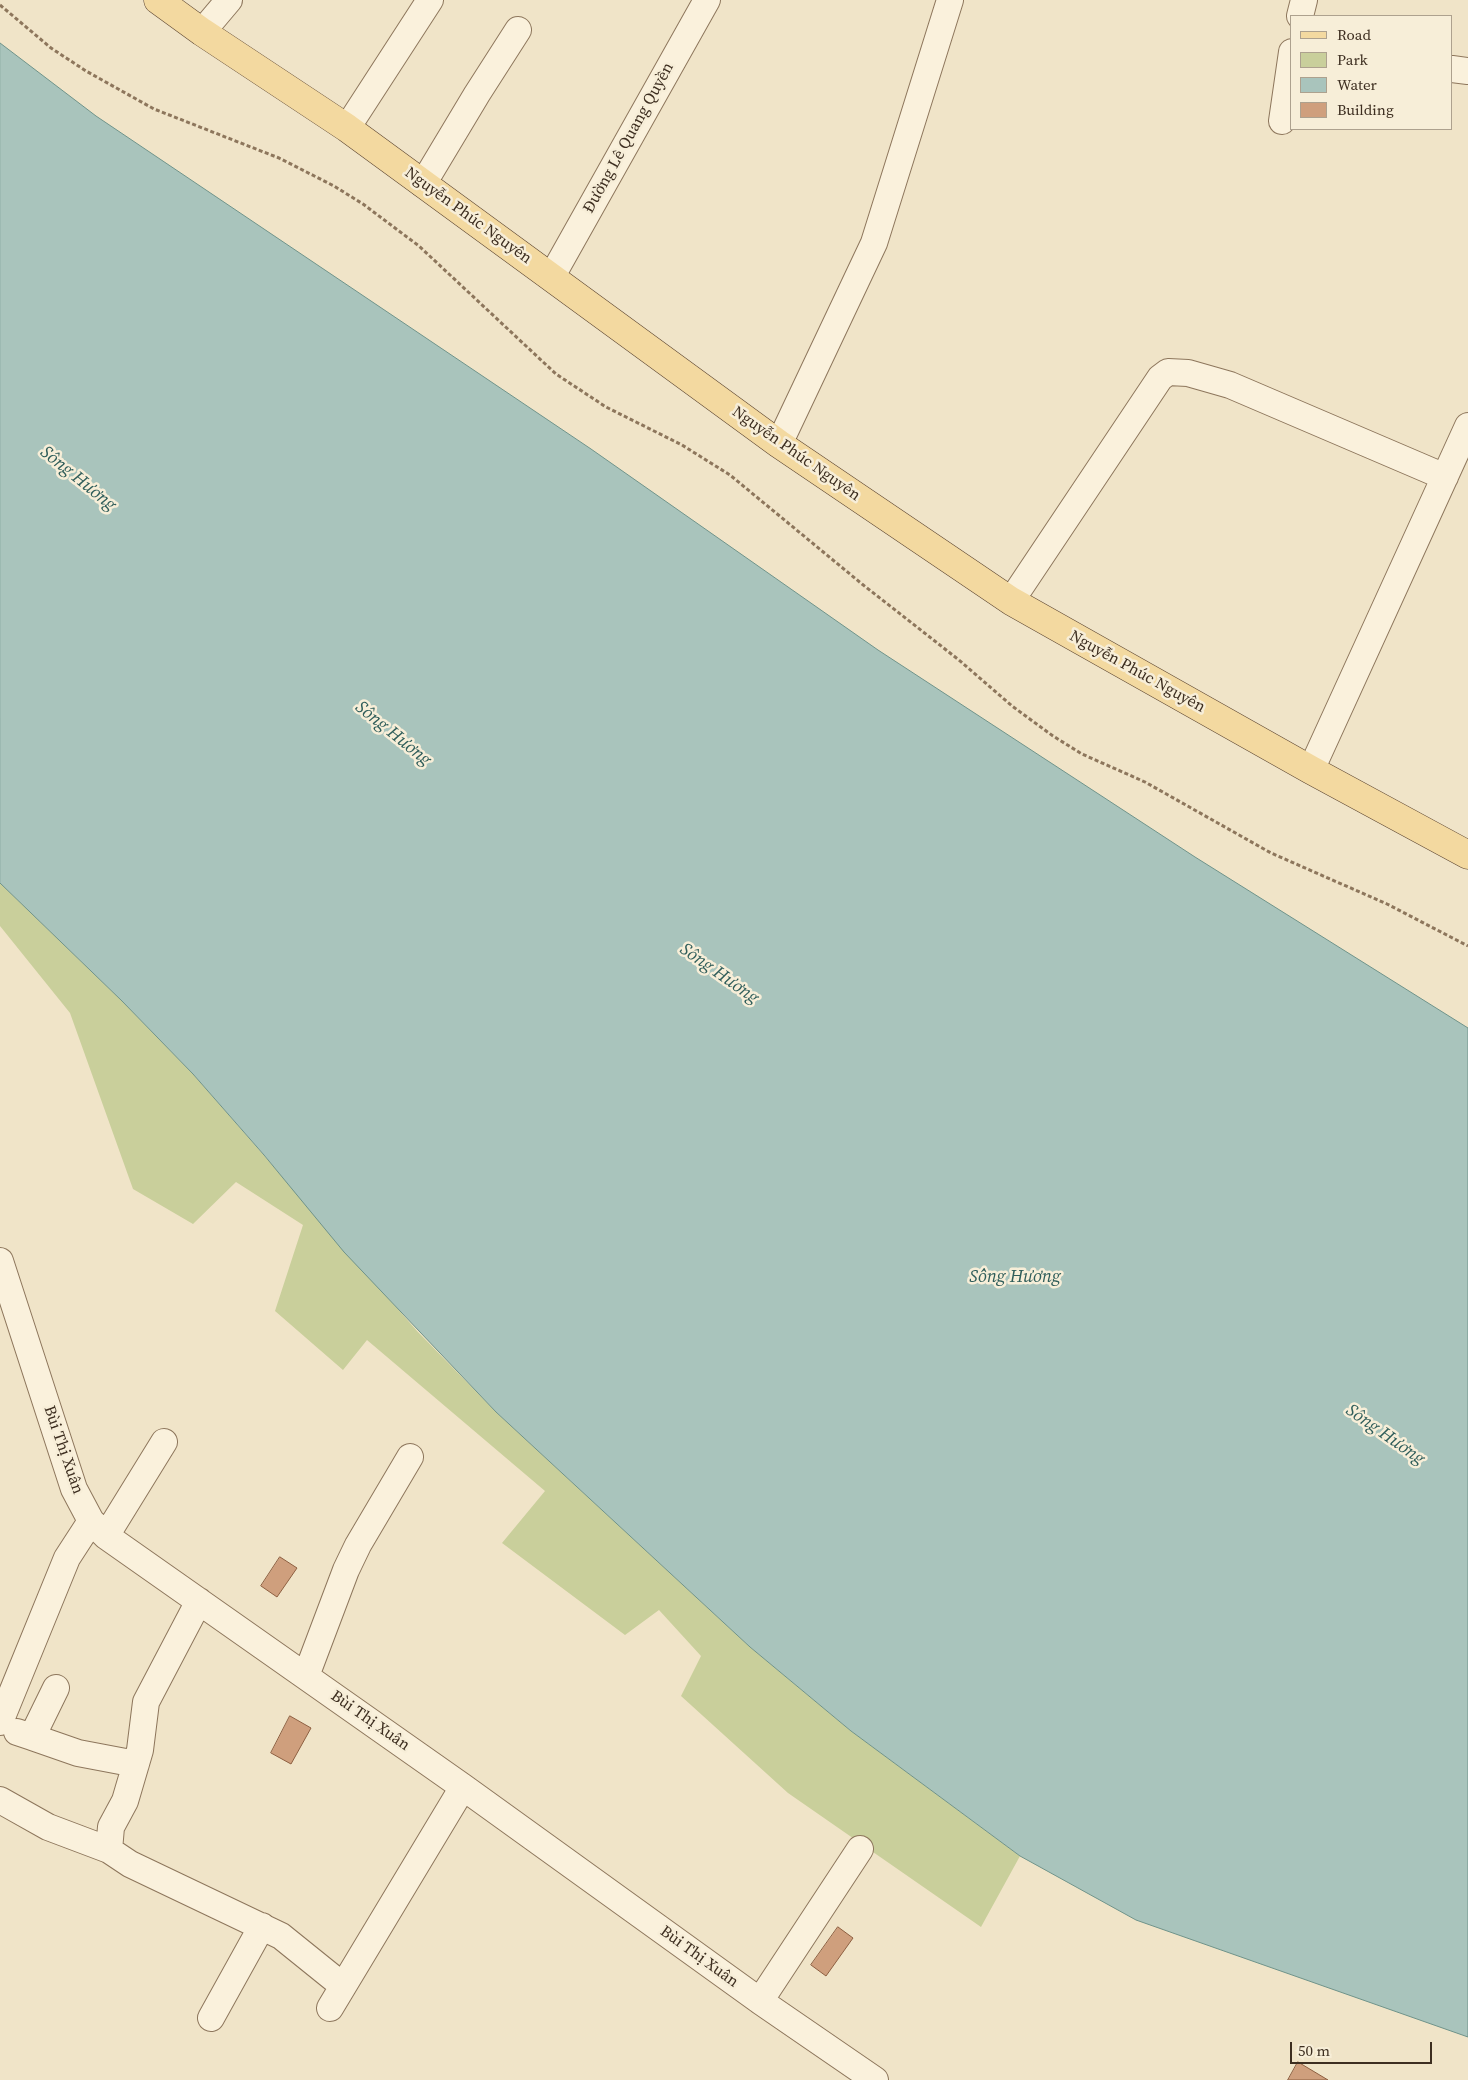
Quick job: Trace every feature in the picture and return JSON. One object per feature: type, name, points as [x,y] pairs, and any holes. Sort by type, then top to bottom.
[{"type":"main road","name":"Nguyễn Phúc Nguyên","points":[[158,0],[202,32],[347,128],[552,276],[779,444],[1011,600],[1311,770],[1468,855]]},
{"type":"street","points":[[202,32],[228,0]]},
{"type":"street","points":[[347,128],[430,0]]},
{"type":"street","name":"Đường Lê Quang Quyền","points":[[552,276],[706,0]]},
{"type":"street","points":[[779,444],[874,243],[950,0]]},
{"type":"street","points":[[1300,15],[1304,0]]},
{"type":"street","points":[[423,184],[518,30]]},
{"type":"street","points":[[1282,121],[1290,66]]},
{"type":"street","points":[[1453,69],[1468,72]]},
{"type":"street","points":[[1011,600],[1160,378],[1168,372],[1188,373],[1230,385],[1445,477]]},
{"type":"street","points":[[1311,770],[1468,426]]},
{"type":"street","name":"Bùi Thị Xuân","points":[[0,1261],[74,1489],[99,1528],[760,2001],[874,2080]]},
{"type":"street","points":[[136,1764],[78,1753],[32,1738],[0,1724],[66,1558],[99,1528],[164,1442]]},
{"type":"street","points":[[306,1676],[346,1570],[358,1544],[410,1457]]},
{"type":"street","points":[[109,1850],[111,1827],[125,1801],[136,1764],[146,1702],[199,1601]]},
{"type":"street","points":[[32,1738],[56,1688]]},
{"type":"street","points":[[0,1800],[48,1827],[109,1850],[130,1864],[262,1926],[297,1948],[337,1997],[463,1787]]},
{"type":"street","points":[[760,2001],[860,1849]]},
{"type":"street","points":[[212,2018],[262,1926]]},
{"type":"path","points":[[0,5],[52,48],[79,67],[154,109],[279,158],[334,186],[364,204],[419,246],[556,374],[606,407],[682,445],[730,475],[862,584],[959,660],[1012,706],[1053,736],[1082,754],[1145,782],[1271,853],[1387,904],[1468,946]]},
{"type":"green space","points":[[0,883],[122,1001],[193,1074],[417,1331],[496,1412],[750,1647],[851,1731],[1020,1856],[981,1927],[788,1793],[681,1696],[701,1656],[659,1610],[625,1635],[502,1543],[545,1491],[367,1340],[343,1370],[275,1311],[303,1225],[236,1182],[193,1224],[133,1189],[70,1013],[0,926]]},
{"type":"water","name":"Sông Hương","points":[[0,43],[96,116],[591,449],[878,650],[1195,857],[1468,1028],[1468,2037],[1136,1920],[1020,1856],[851,1731],[750,1647],[496,1412],[344,1252],[264,1155],[193,1074],[122,1001],[0,883]]},
{"type":"building","points":[[280,1557],[297,1568],[277,1597],[261,1586]]},
{"type":"building","points":[[290,1716],[311,1728],[291,1764],[271,1753]]},
{"type":"building","points":[[838,1927],[853,1938],[826,1976],[811,1965]]},
{"type":"building","points":[[1298,2062],[1328,2080],[1288,2080]]}]
